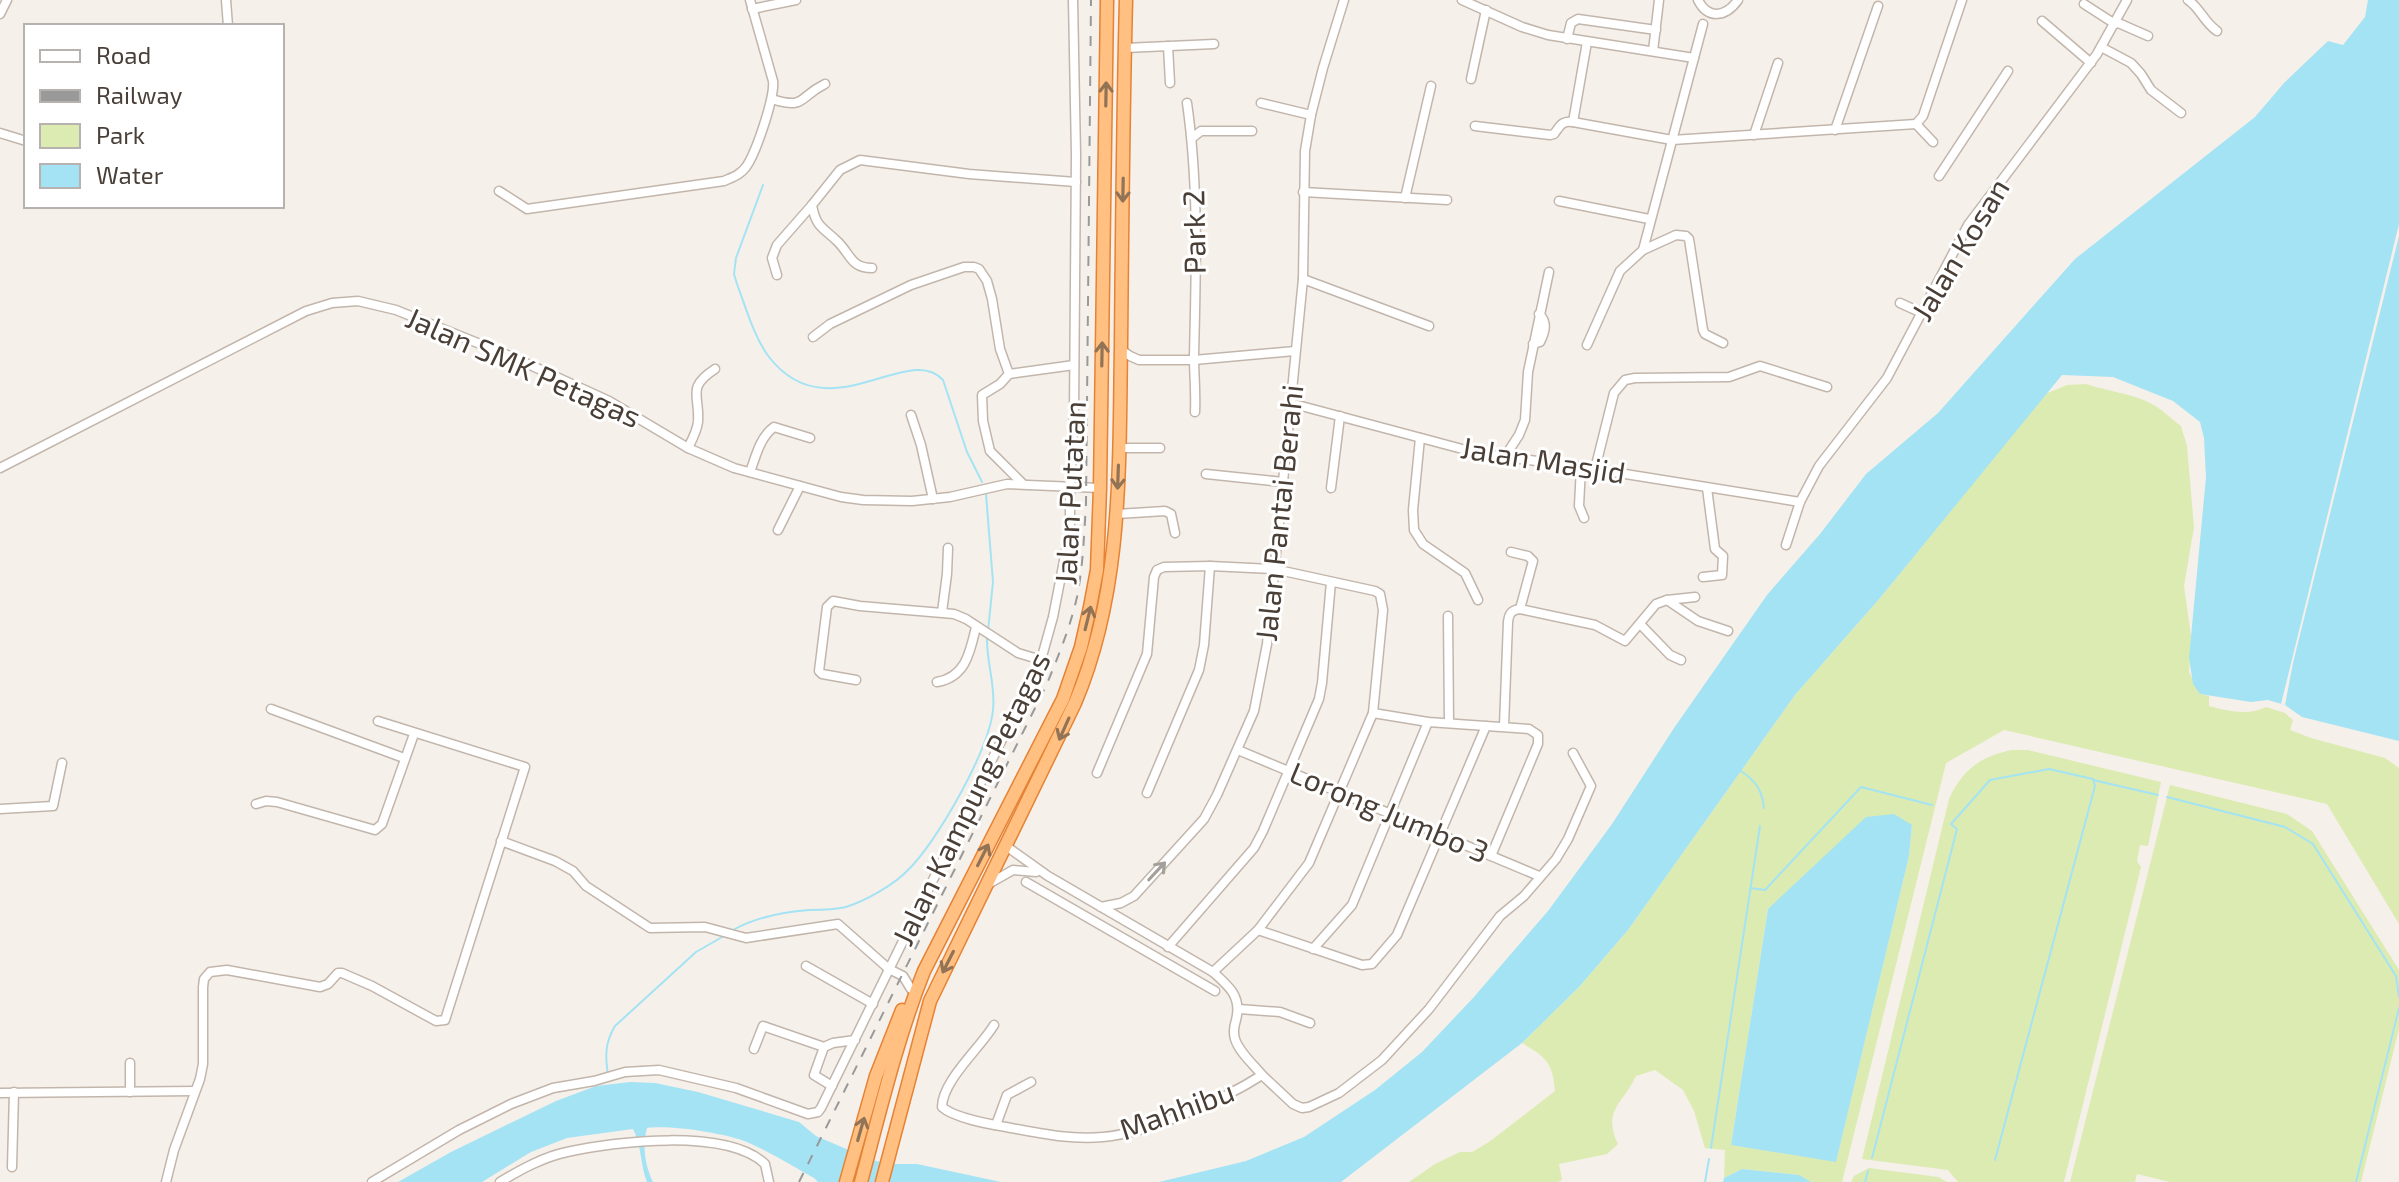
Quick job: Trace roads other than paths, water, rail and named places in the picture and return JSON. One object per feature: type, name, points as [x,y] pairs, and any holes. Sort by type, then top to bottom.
[{"type":"highway","name":"Jalan Putatan","points":[[861,1182],[882,1079],[912,1001],[1044,737],[1070,679],[1087,620],[1097,570],[1100,488],[1107,0]]},
{"type":"highway","name":"Jalan Putatan","points":[[882,1182],[930,1001],[1058,743],[1083,684],[1104,608],[1115,551],[1117,514],[1126,0]]},
{"type":"highway","points":[[846,1182],[882,1079],[891,1033],[920,971],[932,956]]},
{"type":"street","points":[[0,14],[7,0]]},
{"type":"street","points":[[226,0],[228,24]]},
{"type":"street","points":[[499,191],[527,209],[724,181],[737,175],[753,153],[772,99],[773,81],[751,4],[796,0]]},
{"type":"street","name":"Jalan Kampung Petagas","points":[[372,1182],[492,1112],[543,1091],[619,1074],[659,1070],[736,1088],[813,1115],[821,1108],[1048,642],[1070,530],[1076,182],[1073,0]]},
{"type":"street","name":"Jalan Pantai Berahi","points":[[1101,907],[1121,903],[1134,896],[1204,819],[1254,711],[1262,680],[1303,279],[1305,151],[1311,115],[1344,0]]},
{"type":"street","points":[[1462,0],[1531,30],[1567,39],[1694,58]]},
{"type":"street","points":[[1653,51],[1659,0]]},
{"type":"street","points":[[1698,0],[1705,11],[1712,14],[1729,10],[1738,0]]},
{"type":"street","points":[[1475,126],[1550,135],[1566,121],[1672,140],[1916,124],[1923,116],[1962,0]]},
{"type":"street","name":"Jalan Kosan","points":[[1786,545],[1800,502],[1829,451],[1887,378],[1980,207],[2091,63],[2127,0]]},
{"type":"street","points":[[2188,0],[2217,31]]},
{"type":"street","points":[[2084,4],[2115,23],[2148,36]]},
{"type":"street","points":[[1835,130],[1878,6]]},
{"type":"street","points":[[1471,79],[1486,10]]},
{"type":"street","points":[[1567,39],[1571,23],[1578,19],[1656,30]]},
{"type":"street","points":[[2042,21],[2091,63]]},
{"type":"street","points":[[1643,250],[1703,24]]},
{"type":"street","points":[[1573,122],[1587,42]]},
{"type":"street","points":[[1125,48],[1214,44]]},
{"type":"street","points":[[1168,46],[1170,83]]},
{"type":"street","points":[[2101,47],[2131,63],[2151,90],[2181,113]]},
{"type":"street","points":[[1754,135],[1778,63]]},
{"type":"street","points":[[1939,176],[2008,71]]},
{"type":"street","points":[[772,99],[799,103],[825,84]]},
{"type":"street","points":[[1405,198],[1431,86]]},
{"type":"street","name":"Park 2","points":[[1187,103],[1192,138],[1197,251],[1195,412]]},
{"type":"street","points":[[1261,103],[1311,115]]},
{"type":"street","points":[[1916,124],[1933,142]]},
{"type":"street","points":[[1192,138],[1201,131],[1252,131]]},
{"type":"street","points":[[0,133],[24,140]]},
{"type":"street","points":[[777,275],[772,258],[777,245],[840,170],[860,160],[969,174],[1076,182]]},
{"type":"street","points":[[1303,192],[1447,200]]},
{"type":"street","points":[[1559,201],[1649,219]]},
{"type":"street","points":[[812,205],[820,229],[837,241],[851,262],[872,268]]},
{"type":"street","points":[[1587,345],[1620,271],[1643,250],[1676,235],[1689,239],[1703,330],[1723,343]]},
{"type":"street","points":[[813,337],[830,324],[911,285],[964,267],[974,267],[987,281],[1000,349],[1009,374]]},
{"type":"street","points":[[1504,458],[1525,420],[1528,372],[1533,344],[1540,342],[1545,325],[1539,314],[1549,272]]},
{"type":"street","points":[[1303,279],[1429,326]]},
{"type":"street","name":"Jalan SMK Petagas","points":[[0,468],[306,311],[332,303],[358,301],[396,310],[517,359],[609,401],[688,448],[750,472],[841,497],[863,500],[933,499],[1022,483],[1100,488]]},
{"type":"street","points":[[1900,303],[1922,313]]},
{"type":"street","points":[[1120,349],[1139,360],[1194,360],[1295,351]]},
{"type":"street","points":[[1121,371],[1139,360]]},
{"type":"street","points":[[1022,483],[990,451],[982,395],[1009,374],[1074,365]]},
{"type":"street","points":[[1595,469],[1614,393],[1625,380],[1729,377],[1763,367],[1827,387]]},
{"type":"street","points":[[688,448],[698,427],[695,389],[699,381],[715,369]]},
{"type":"street","name":"Jalan Masjid","points":[[1290,403],[1504,458],[1595,469],[1800,502]]},
{"type":"street","points":[[911,415],[933,499]]},
{"type":"street","points":[[1331,488],[1340,416]]},
{"type":"street","points":[[750,472],[760,446],[774,427],[810,438]]},
{"type":"street","points":[[1420,438],[1414,530],[1423,544],[1465,573],[1478,600]]},
{"type":"street","points":[[1119,448],[1160,448]]},
{"type":"street","points":[[1581,467],[1579,506],[1584,518]]},
{"type":"street","points":[[1206,474],[1283,482]]},
{"type":"street","points":[[778,530],[800,486]]},
{"type":"street","points":[[1703,577],[1718,576],[1723,572],[1723,556],[1715,549],[1707,488]]},
{"type":"street","points":[[1117,514],[1165,511],[1171,514],[1175,533]]},
{"type":"street","points":[[942,612],[948,548]]},
{"type":"street","points":[[1511,552],[1528,556],[1533,561],[1520,609]]},
{"type":"street","points":[[1147,793],[1199,670],[1210,566]]},
{"type":"street","points":[[1097,773],[1147,654],[1155,572],[1164,567],[1274,569],[1380,594],[1383,610],[1373,713],[1304,872],[1258,930],[1198,980]]},
{"type":"street","points":[[1168,947],[1254,848],[1289,770],[1321,690],[1331,582]]},
{"type":"street","points":[[1504,726],[1509,615],[1512,611],[1520,609],[1595,625],[1622,641],[1628,639],[1656,604],[1695,597]]},
{"type":"street","points":[[1667,600],[1698,621],[1728,631]]},
{"type":"street","points":[[856,680],[819,671],[827,607],[833,601],[961,616],[1018,653],[1041,660]]},
{"type":"street","points":[[1448,616],[1449,723]]},
{"type":"street","points":[[1640,624],[1670,655],[1681,660]]},
{"type":"street","points":[[937,682],[954,677],[969,658],[976,627]]},
{"type":"street","points":[[271,709],[404,758]]},
{"type":"street","points":[[1373,713],[1428,722],[1529,729],[1538,735],[1539,740],[1491,856]]},
{"type":"street","points":[[166,1182],[200,1079],[203,1064],[203,987],[204,979],[210,972],[227,970],[320,987],[342,973],[436,1021],[445,1020],[525,767],[378,721]]},
{"type":"street","points":[[1313,949],[1352,905],[1428,722]]},
{"type":"street","points":[[1258,930],[1362,965],[1372,964],[1397,935],[1486,726]]},
{"type":"street","points":[[256,804],[277,802],[375,830],[382,824],[414,734]]},
{"type":"street","name":"Lorong Jumbo 3","points":[[1238,750],[1539,876]]},
{"type":"street","points":[[1262,1075],[1293,1104],[1302,1108],[1326,1101],[1354,1083],[1393,1050],[1469,959],[1500,916],[1524,896],[1563,849],[1591,786],[1573,753]]},
{"type":"street","points":[[0,809],[53,806],[62,763]]},
{"type":"street","name":"Jalan Kampung Petagas","points":[[501,841],[573,871],[581,882],[645,927],[694,926],[751,938],[838,924],[889,969],[903,976],[911,989]]},
{"type":"street","points":[[1006,846],[1048,876],[1209,971],[1234,993],[1239,1009],[1280,1012],[1310,1023]]},
{"type":"street","points":[[987,885],[1013,870],[1029,870],[1048,876]]},
{"type":"street","points":[[1026,882],[1215,991]]},
{"type":"street","points":[[806,966],[873,1004]]},
{"type":"street","name":"Jalan Kampung Petagas","points":[[903,976],[920,971]]},
{"type":"street","name":"Mahhibu","points":[[994,1025],[984,1042],[954,1077],[942,1105],[948,1111],[996,1125],[1066,1137],[1103,1137],[1126,1133],[1177,1116],[1262,1075],[1236,1042],[1234,1032],[1239,1009]]},
{"type":"street","points":[[754,1049],[763,1026],[824,1047],[855,1040]]},
{"type":"street","points":[[824,1047],[814,1075],[832,1086]]},
{"type":"street","points":[[130,1063],[130,1092]]},
{"type":"street","points":[[996,1125],[1007,1095],[1031,1082]]},
{"type":"street","points":[[0,1093],[195,1091]]},
{"type":"street","points":[[12,1167],[14,1092]]},
{"type":"street","points":[[500,1182],[543,1159],[566,1152],[648,1141],[687,1140],[751,1154],[765,1164],[769,1182]]},
{"type":"water","points":[[2368,0],[2399,0],[2399,741],[2302,717],[2285,705],[2268,700],[2251,702],[2200,694],[2193,684],[2189,658],[2206,477],[2200,422],[2173,401],[2113,377],[2062,375],[1880,598],[1795,695],[1628,930],[1579,987],[1522,1043],[1341,1182],[1159,1182],[1246,1161],[1304,1137],[1375,1090],[1422,1052],[1548,911],[1612,824],[1674,728],[1767,595],[1866,474],[1938,413],[2075,259],[2255,117],[2284,83],[2328,41],[2343,45],[2365,17]]},
{"type":"water","points":[[1894,814],[1912,825],[1909,856],[1836,1162],[1731,1145],[1768,909],[1866,817]]},
{"type":"water","points":[[655,1083],[698,1092],[799,1122],[816,1136],[872,1160],[917,1164],[1001,1182],[818,1182],[747,1142],[697,1130],[657,1127],[647,1128],[645,1141],[646,1162],[653,1182],[647,1182],[633,1129],[567,1138],[531,1152],[482,1182],[398,1182],[451,1152],[556,1101],[596,1086]]},
{"type":"water","points":[[1742,1169],[1799,1175],[1811,1182],[1723,1182],[1724,1178]]},
{"type":"waterway","points":[[763,185],[736,258],[734,274],[755,331],[769,357],[792,378],[816,387],[841,387],[910,371],[928,371],[943,380],[967,452],[982,482]]},
{"type":"waterway","points":[[986,494],[993,582],[988,631]]},
{"type":"waterway","points":[[733,930],[780,914],[837,909],[854,904],[895,881],[920,857],[960,794],[989,727],[994,701],[987,637]]},
{"type":"waterway","points":[[1872,1158],[1957,829],[1951,824],[1990,780],[2049,769],[2093,779],[2095,786],[1995,1160]]},
{"type":"waterway","points":[[1741,771],[1757,786],[1764,808]]},
{"type":"waterway","points":[[2093,780],[2158,795]]},
{"type":"waterway","points":[[1750,888],[1765,890],[1861,787],[1932,805]]},
{"type":"waterway","points":[[2167,797],[2285,827],[2313,844],[2396,976],[2399,997]]},
{"type":"waterway","points":[[1711,1148],[1760,826]]},
{"type":"waterway","points":[[608,1075],[607,1049],[615,1026],[696,952],[724,936]]},
{"type":"waterway","points":[[2356,1182],[2399,1008]]},
{"type":"waterway","points":[[1705,1182],[1709,1159]]},
{"type":"waterway","points":[[1865,1182],[1868,1171]]},
{"type":"railway","points":[[799,1182],[1046,686],[1077,597],[1086,504],[1091,0]]}]
